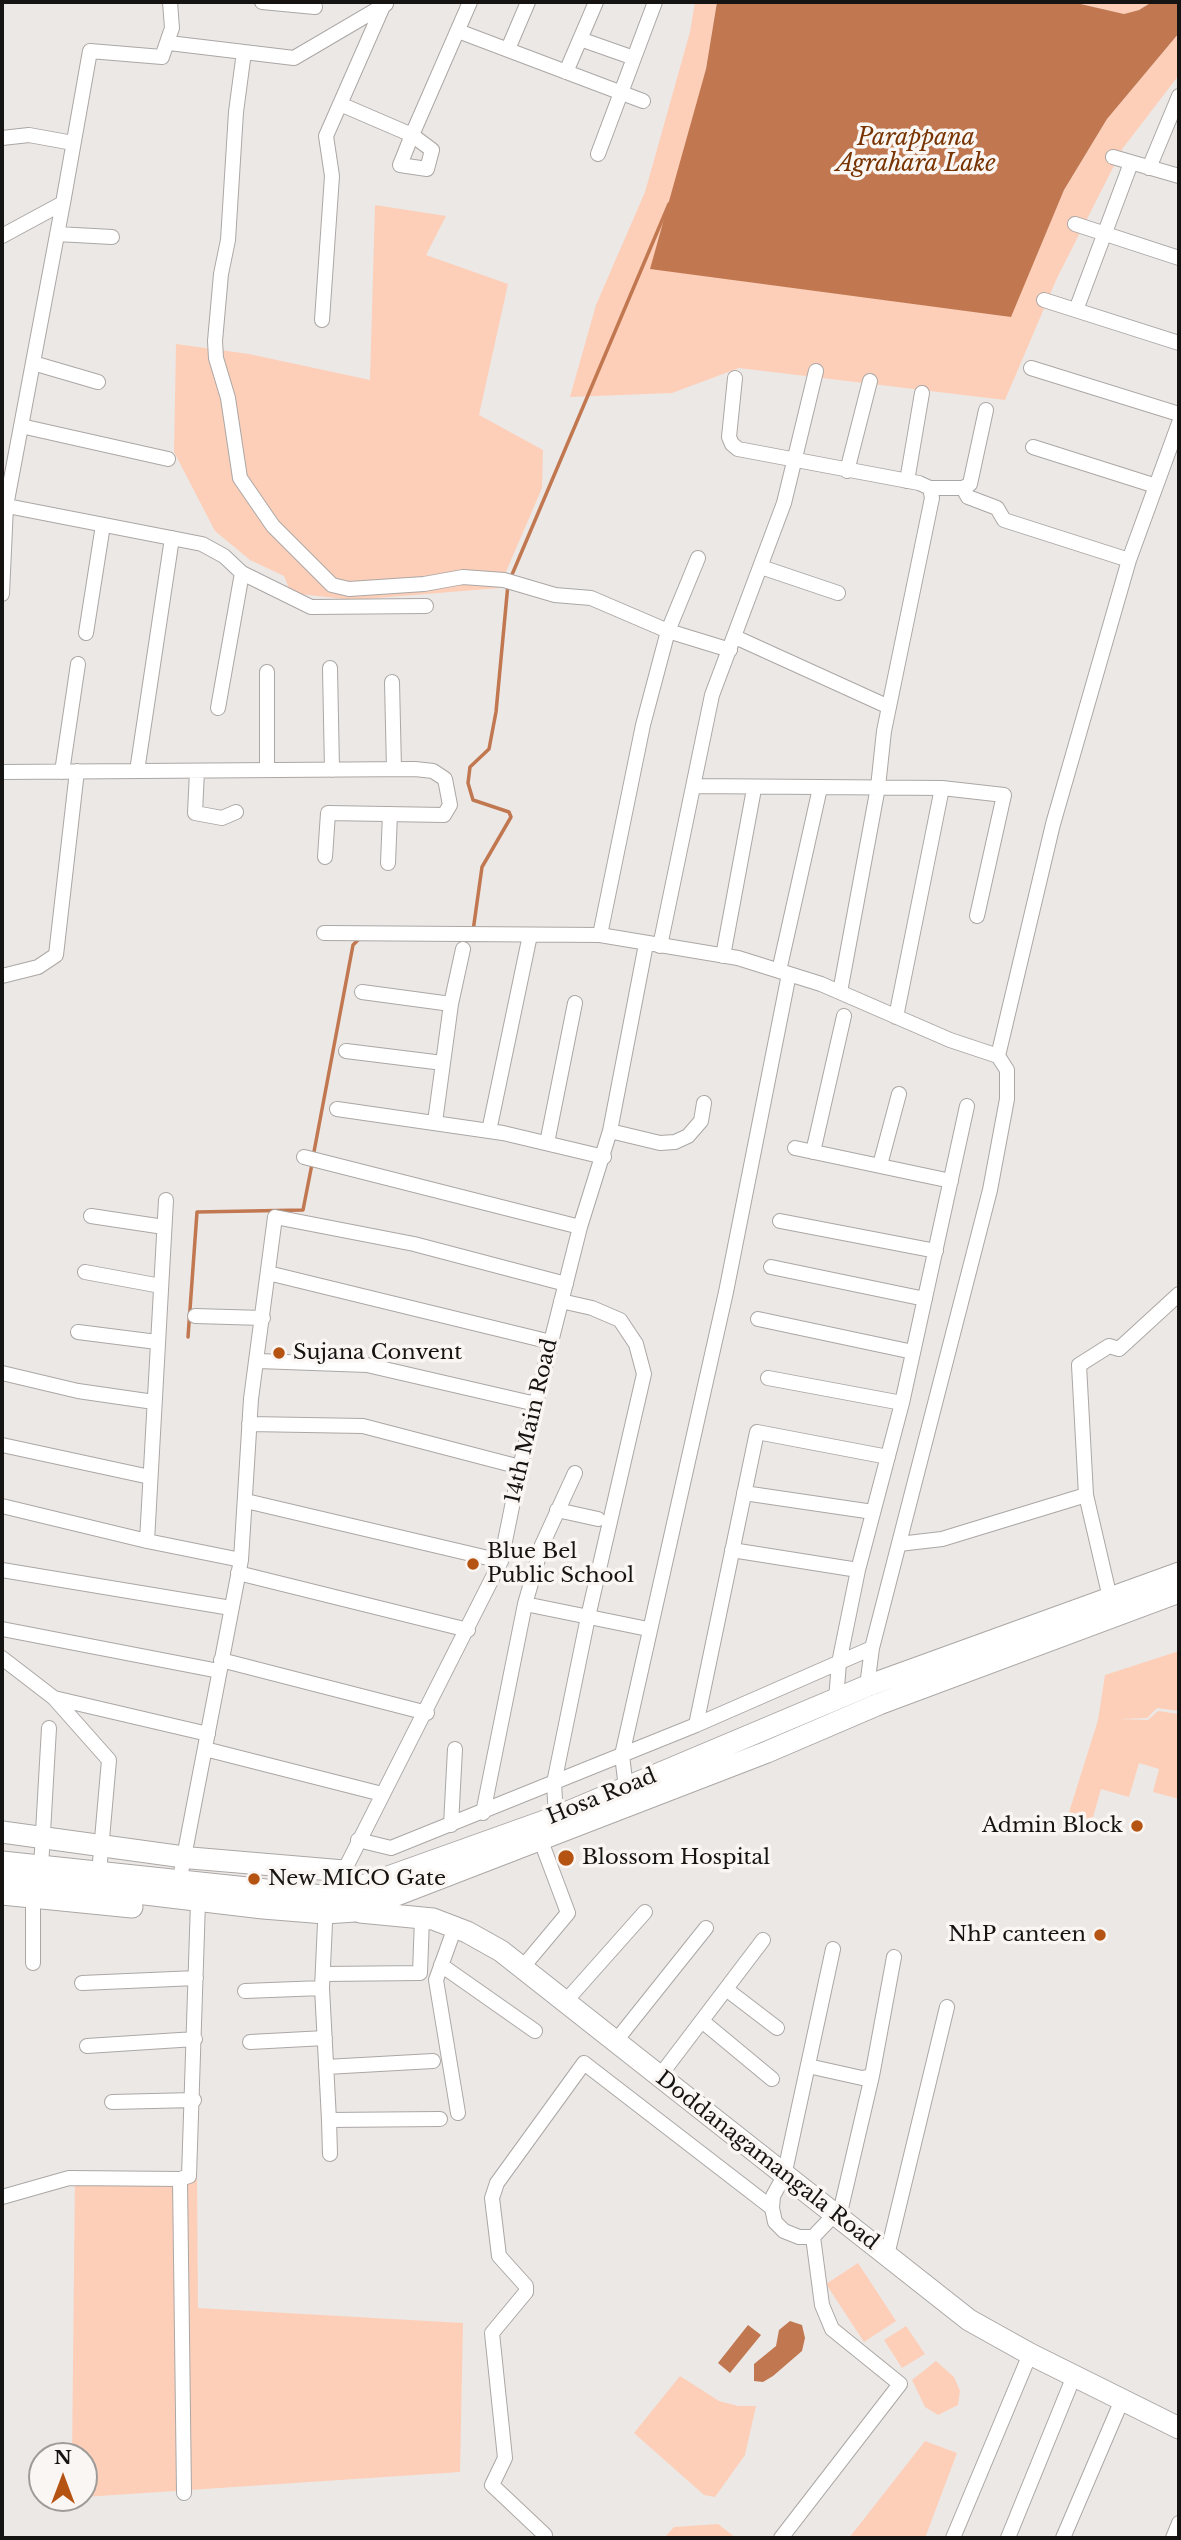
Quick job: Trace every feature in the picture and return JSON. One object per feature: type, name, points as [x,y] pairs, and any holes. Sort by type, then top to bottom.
[{"type":"main road","name":"Hosa Road","points":[[350,1880],[555,1817],[867,1686],[1179,1573]]},
{"type":"main road","name":"Hosa Road","points":[[2,1862],[179,1883],[327,1911],[355,1911],[767,1752],[879,1704],[1179,1591]]},
{"type":"main road","points":[[754,1733],[767,1752]]},
{"type":"main road","points":[[2,1832],[350,1880]]},
{"type":"main road","points":[[2,1877],[197,1908]]},
{"type":"main road","points":[[2,1894],[197,1908],[327,1911],[350,1880]]},
{"type":"main road","points":[[350,1880],[355,1911]]},
{"type":"main road","name":"Doddanagamangala Road","points":[[355,1911],[422,1918],[455,1927],[501,1951],[969,2320],[1030,2354],[1179,2428]]},
{"type":"street","points":[[2,594],[4,505],[90,51],[162,57],[172,28],[170,2]]},
{"type":"street","points":[[268,2],[315,7]]},
{"type":"street","points":[[340,104],[412,135],[470,2]]},
{"type":"street","points":[[508,49],[528,2]]},
{"type":"street","points":[[566,72],[596,2]]},
{"type":"street","points":[[598,154],[655,2]]},
{"type":"street","points":[[169,43],[293,58],[384,3]]},
{"type":"street","points":[[322,320],[332,176],[330,155],[325,144],[384,3]]},
{"type":"street","points":[[457,31],[643,101]]},
{"type":"street","points":[[580,39],[634,58]]},
{"type":"street","points":[[244,52],[236,112],[230,226],[221,274],[216,358],[228,398],[240,478],[274,526],[332,585],[349,589],[424,584],[463,577],[510,582],[555,595],[591,598],[668,631],[732,644],[889,707]]},
{"type":"street","points":[[1149,168],[1179,96]]},
{"type":"street","points":[[2,138],[29,135],[73,143]]},
{"type":"street","points":[[1113,157],[1179,176]]},
{"type":"street","points":[[1076,310],[1131,163]]},
{"type":"street","points":[[2,236],[63,203]]},
{"type":"street","points":[[1075,224],[1179,258]]},
{"type":"street","points":[[57,234],[112,237]]},
{"type":"street","points":[[1044,300],[1179,343]]},
{"type":"street","points":[[33,363],[97,382]]},
{"type":"street","points":[[1031,368],[1179,414]]},
{"type":"street","name":"14th Main Road","points":[[350,1880],[358,1840],[426,1713],[501,1561],[520,1467],[561,1301],[580,1227],[604,1157],[653,945],[694,786],[712,695],[784,503],[816,371]]},
{"type":"street","points":[[734,378],[729,437],[738,449],[907,481],[930,488],[963,488],[970,484],[986,410]]},
{"type":"street","points":[[847,471],[870,381]]},
{"type":"street","points":[[907,481],[922,393]]},
{"type":"street","points":[[998,1056],[1053,824],[1129,560],[1179,423]]},
{"type":"street","points":[[21,426],[168,458]]},
{"type":"street","points":[[1032,447],[1156,486]]},
{"type":"street","points":[[840,992],[878,787],[889,707],[921,561],[932,498],[930,488]]},
{"type":"street","points":[[963,488],[968,496],[997,508],[1004,520],[1129,560]]},
{"type":"street","points":[[4,505],[202,544],[225,556],[242,573],[310,607],[426,606]]},
{"type":"street","points":[[86,633],[103,525]]},
{"type":"street","points":[[137,771],[172,538]]},
{"type":"street","points":[[600,935],[643,724],[668,631],[698,558]]},
{"type":"street","points":[[761,567],[838,593]]},
{"type":"street","points":[[218,708],[242,573]]},
{"type":"street","points":[[2,976],[38,967],[56,955],[78,664]]},
{"type":"street","points":[[330,667],[332,769]]},
{"type":"street","points":[[267,672],[267,770]]},
{"type":"street","points":[[392,682],[394,769]]},
{"type":"street","points":[[2,772],[394,769],[433,771],[445,779],[450,805],[444,815],[328,813],[325,857]]},
{"type":"street","points":[[197,771],[195,813],[222,818],[236,812]]},
{"type":"street","points":[[694,786],[754,789],[942,788],[1004,794],[977,916]]},
{"type":"street","points":[[626,1788],[622,1755],[648,1629],[726,1292],[820,788]]},
{"type":"street","points":[[896,1017],[942,788]]},
{"type":"street","points":[[723,956],[754,789]]},
{"type":"street","points":[[388,863],[390,814]]},
{"type":"street","points":[[324,933],[600,935],[723,956],[840,992],[950,1040],[998,1056],[1007,1070],[1007,1099],[990,1190],[872,1648],[867,1686]]},
{"type":"street","points":[[489,1131],[530,935]]},
{"type":"street","points":[[435,1122],[463,949]]},
{"type":"street","points":[[362,992],[452,1004]]},
{"type":"street","points":[[547,1143],[575,1003]]},
{"type":"street","points":[[813,1152],[844,1016]]},
{"type":"street","points":[[346,1051],[443,1063]]},
{"type":"street","points":[[880,1165],[899,1094]]},
{"type":"street","points":[[610,1131],[660,1143],[675,1142],[688,1136],[701,1121],[704,1103]]},
{"type":"street","points":[[836,1699],[839,1663],[858,1570],[902,1404],[967,1106]]},
{"type":"street","points":[[337,1109],[489,1131],[604,1157]]},
{"type":"street","points":[[795,1148],[951,1181]]},
{"type":"street","points":[[304,1157],[580,1227]]},
{"type":"street","points":[[147,1541],[166,1200]]},
{"type":"street","points":[[91,1216],[164,1227]]},
{"type":"street","points":[[179,1883],[240,1566],[249,1424],[275,1217],[414,1244],[566,1284]]},
{"type":"street","points":[[780,1221],[936,1251]]},
{"type":"street","points":[[771,1267],[925,1300]]},
{"type":"street","points":[[85,1272],[161,1286]]},
{"type":"street","points":[[268,1273],[551,1342]]},
{"type":"street","points":[[1110,1598],[1086,1495],[1079,1365],[1108,1346],[1119,1349],[1179,1294]]},
{"type":"street","points":[[555,1817],[554,1783],[588,1617],[644,1374],[636,1344],[620,1320],[592,1308],[561,1301]]},
{"type":"street","points":[[195,1316],[263,1318]]},
{"type":"street","points":[[758,1319],[913,1352]]},
{"type":"street","points":[[78,1332],[158,1342]]},
{"type":"street","points":[[258,1361],[367,1365],[536,1404]]},
{"type":"street","points":[[2,1373],[78,1391],[154,1402]]},
{"type":"street","points":[[768,1378],[902,1404]]},
{"type":"street","points":[[249,1424],[363,1426],[520,1467]]},
{"type":"street","points":[[696,1725],[757,1432],[888,1457]]},
{"type":"street","points":[[2,1446],[150,1477]]},
{"type":"street","points":[[484,1813],[525,1604],[542,1545],[575,1474]]},
{"type":"street","points":[[744,1493],[873,1512]]},
{"type":"street","points":[[899,1544],[942,1539],[1086,1495]]},
{"type":"street","points":[[246,1501],[501,1561]]},
{"type":"street","points":[[2,1506],[147,1541],[468,1630]]},
{"type":"street","points":[[557,1510],[598,1519]]},
{"type":"street","points":[[732,1550],[858,1570]]},
{"type":"street","points":[[2,1570],[231,1608]]},
{"type":"street","points":[[525,1604],[648,1629]]},
{"type":"street","points":[[2,1629],[220,1666],[426,1713]]},
{"type":"street","points":[[358,1840],[391,1848],[484,1813],[696,1725],[872,1648]]},
{"type":"street","points":[[4,1665],[54,1698],[109,1760],[99,1872]]},
{"type":"street","points":[[54,1698],[208,1734]]},
{"type":"street","points":[[41,1867],[48,1728]]},
{"type":"street","points":[[205,1749],[382,1794]]},
{"type":"street","points":[[451,1825],[455,1749]]},
{"type":"street","points":[[522,1968],[568,1913],[541,1840]]},
{"type":"street","points":[[33,1898],[33,1964]]},
{"type":"street","points":[[2,2197],[69,2178],[180,2179],[190,2176],[197,1908]]},
{"type":"street","points":[[327,1911],[323,1981],[330,2154]]},
{"type":"street","points":[[565,2002],[645,1912]]},
{"type":"street","points":[[245,1991],[420,1973],[422,1918]]},
{"type":"street","points":[[455,1927],[436,1980],[458,2113]]},
{"type":"street","points":[[615,2042],[706,1928]]},
{"type":"street","points":[[659,2077],[763,1940]]},
{"type":"street","points":[[833,1949],[784,2176],[773,2196],[775,2222],[784,2231],[799,2237],[813,2237],[837,2216],[872,2076],[894,1957]]},
{"type":"street","points":[[441,1965],[535,2031]]},
{"type":"street","points":[[82,1983],[195,1978]]},
{"type":"street","points":[[726,1989],[777,2028]]},
{"type":"street","points":[[887,2255],[947,2007]]},
{"type":"street","points":[[702,2021],[772,2078]]},
{"type":"street","points":[[250,2042],[325,2038]]},
{"type":"street","points":[[88,2046],[195,2039]]},
{"type":"street","points":[[326,2067],[433,2061]]},
{"type":"street","points":[[545,2535],[492,2485],[505,2458],[492,2333],[526,2292],[526,2286],[499,2256],[492,2198],[498,2183],[584,2063],[772,2208]]},
{"type":"street","points":[[808,2066],[862,2078],[872,2076]]},
{"type":"street","points":[[112,2102],[194,2100]]},
{"type":"street","points":[[329,2120],[440,2119]]},
{"type":"street","points":[[180,2179],[184,2493]]},
{"type":"street","points":[[781,2538],[900,2384],[832,2329],[822,2305],[813,2237]]},
{"type":"street","points":[[953,2538],[1030,2354]]},
{"type":"street","points":[[1008,2538],[1074,2376]]},
{"type":"street","points":[[1063,2538],[1122,2400]]},
{"type":"street","points":[[1173,2538],[1179,2523]]},
{"type":"shaded area","points":[[695,2],[717,2],[706,69],[1000,315],[1010,317],[1064,190],[1107,119],[1179,33],[1179,75],[1123,148],[1057,278],[1005,400],[739,368],[672,393],[570,397],[596,305],[645,192],[690,32]]},
{"type":"shaded area","points":[[1072,2],[1152,2],[1139,10],[1124,14]]},
{"type":"shaded area","points":[[375,205],[446,216],[426,255],[508,284],[479,415],[543,450],[542,488],[499,588],[353,600],[291,593],[284,576],[250,560],[215,531],[174,452],[176,344],[249,354],[370,380]]},
{"type":"shaded area","points":[[1179,1651],[1179,1711],[1157,1708],[1147,1718],[1119,1719],[1148,1720],[1158,1711],[1179,1714],[1179,1799],[1153,1792],[1159,1769],[1139,1763],[1129,1797],[1101,1789],[1089,1831],[1065,1825],[1098,1720],[1105,1675]]},
{"type":"shaded area","points":[[75,2173],[197,2175],[198,2308],[463,2323],[460,2472],[98,2496],[98,2442],[72,2442]]},
{"type":"shaded area","points":[[858,2263],[896,2321],[864,2342],[826,2284]]},
{"type":"shaded area","points":[[906,2326],[925,2354],[902,2368],[884,2340]]},
{"type":"shaded area","points":[[936,2361],[954,2377],[960,2391],[958,2405],[938,2415],[925,2407],[912,2380]]},
{"type":"shaded area","points":[[680,2376],[719,2401],[738,2406],[756,2406],[745,2455],[715,2497],[704,2495],[634,2433]]},
{"type":"shaded area","points":[[925,2441],[957,2453],[925,2538],[849,2538]]},
{"type":"shaded area","points":[[718,2524],[736,2538],[664,2538],[674,2527]]},
{"type":"water","name":"Parappana Agrahara Lake","points":[[717,2],[1072,2],[1124,14],[1139,10],[1152,2],[1179,2],[1179,33],[1107,119],[1064,190],[1011,317],[650,269],[706,69]]},
{"type":"water","points":[[790,2321],[802,2325],[805,2338],[802,2351],[773,2376],[763,2382],[754,2381],[754,2364],[776,2346],[779,2330]]},
{"type":"water","points":[[748,2325],[761,2335],[730,2373],[718,2363]]},
{"type":"waterway","points":[[511,577],[669,204]]},
{"type":"waterway","points":[[473,931],[482,867],[511,817],[509,812],[473,800],[468,783],[470,767],[489,749],[496,712],[508,584]]},
{"type":"waterway","points":[[313,1157],[353,945],[361,937]]},
{"type":"waterway","points":[[188,1337],[197,1212],[303,1210],[312,1164]]},
{"type":"place","name":"Sujana Convent","points":[[279,1353]]},
{"type":"place","name":"Blue Bel Public School","points":[[473,1564]]},
{"type":"place","name":"Admin Block","points":[[1137,1826]]},
{"type":"place","name":"Blossom Hospital","points":[[566,1858]]},
{"type":"place","name":"New MICO Gate","points":[[254,1879]]},
{"type":"place","name":"NhP canteen","points":[[1100,1935]]}]
